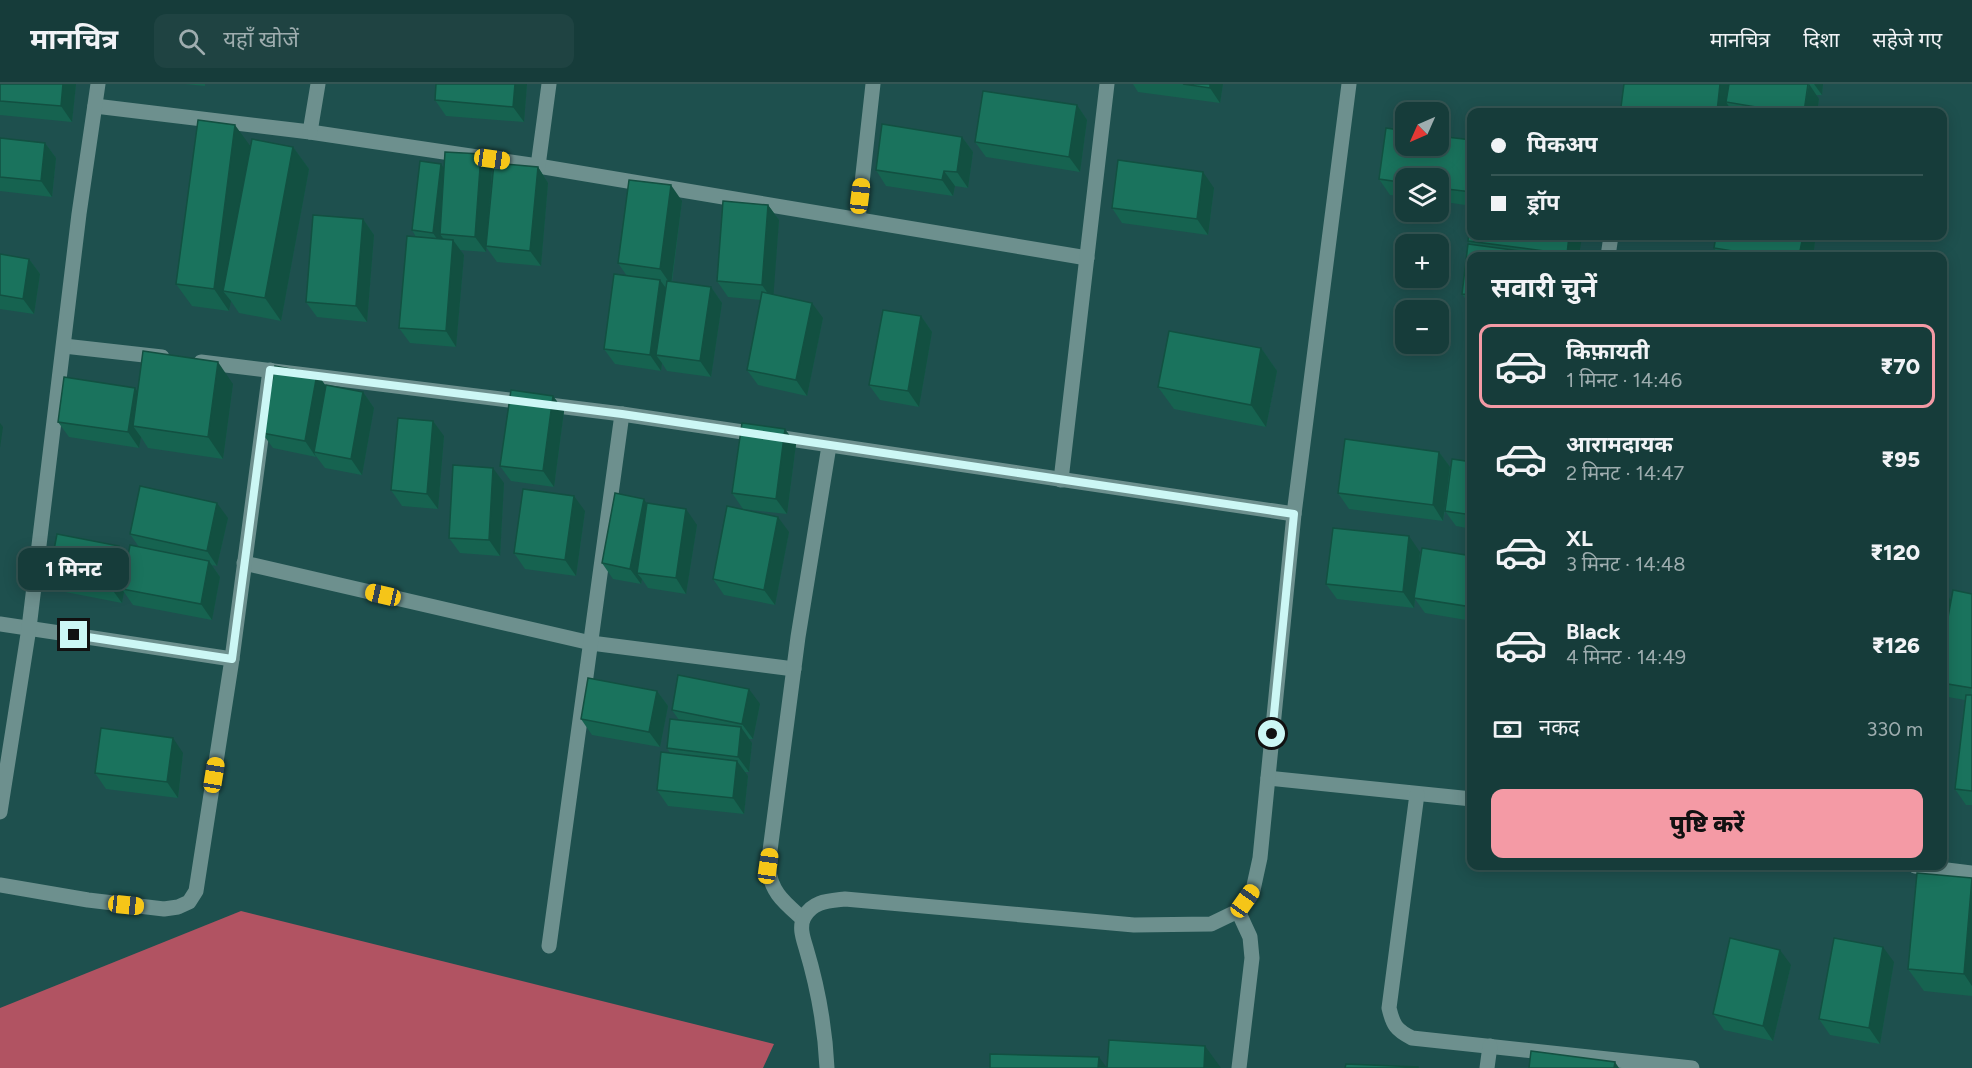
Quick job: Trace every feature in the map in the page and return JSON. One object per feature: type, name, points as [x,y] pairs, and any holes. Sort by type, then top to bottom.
[{"type":"street","points":[[0,812],[6,740],[28,628],[98,84]]},
{"type":"street","points":[[310,132],[318,84]]},
{"type":"street","points":[[538,166],[549,84]]},
{"type":"street","points":[[858,219],[873,84]]},
{"type":"street","points":[[1061,480],[1107,84]]},
{"type":"street","points":[[827,1068],[819,990],[802,933],[803,919],[812,906],[845,899],[1144,925],[1210,924],[1238,911],[1253,890],[1260,858],[1294,514],[1349,84]]},
{"type":"street","points":[[94,106],[310,132],[538,166],[1087,258]]},
{"type":"street","points":[[64,346],[622,414],[1294,514]]},
{"type":"street","points":[[0,885],[88,900],[164,909],[178,907],[189,902],[196,891],[232,659],[270,370]]},
{"type":"street","points":[[549,946],[622,414]]},
{"type":"street","points":[[803,919],[780,898],[770,880],[768,866],[794,669],[829,446]]},
{"type":"street","points":[[244,563],[591,643],[794,669]]},
{"type":"street","points":[[0,624],[232,659]]},
{"type":"street","points":[[1268,778],[1467,799]]},
{"type":"street","points":[[1416,794],[1389,1008],[1392,1023],[1402,1033],[1412,1038],[1687,1068]]},
{"type":"street","points":[[1947,870],[1972,873]]},
{"type":"street","points":[[1238,911],[1250,937],[1252,958],[1239,1068]]},
{"type":"street","points":[[1487,1068],[1490,1046]]},
{"type":"shaded area","points":[[241,911],[774,1044],[763,1068],[0,1068],[0,1008]]},
{"type":"building","points":[[0,84],[63,84],[61,106],[0,101]]},
{"type":"building","points":[[436,84],[515,84],[513,107],[435,100]]},
{"type":"building","points":[[1183,84],[1210,84],[1210,88]]},
{"type":"building","points":[[1624,84],[1720,84],[1717,108],[1621,107]]},
{"type":"building","points":[[1729,84],[1808,84],[1805,108],[1762,108],[1726,102]]},
{"type":"building","points":[[983,91],[1077,105],[1069,157],[975,142]]},
{"type":"building","points":[[198,120],[235,125],[214,289],[176,284]]},
{"type":"building","points":[[882,124],[962,137],[957,172],[944,171],[942,180],[876,170]]},
{"type":"building","points":[[1386,128],[1395,129],[1395,156],[1449,156],[1449,137],[1467,139],[1467,191],[1449,189],[1449,168],[1395,168],[1395,181],[1379,179]]},
{"type":"building","points":[[0,138],[45,143],[41,181],[0,177]]},
{"type":"building","points":[[252,139],[293,147],[265,298],[223,291]]},
{"type":"building","points":[[445,152],[481,154],[475,237],[440,234]]},
{"type":"building","points":[[1118,160],[1203,172],[1197,219],[1112,208]]},
{"type":"building","points":[[420,161],[441,164],[433,233],[412,230]]},
{"type":"building","points":[[494,163],[538,167],[530,251],[486,246]]},
{"type":"building","points":[[629,180],[671,185],[660,269],[618,263]]},
{"type":"building","points":[[723,201],[768,205],[762,285],[717,281]]},
{"type":"building","points":[[313,215],[363,219],[356,306],[306,302]]},
{"type":"building","points":[[407,236],[453,240],[446,331],[399,328]]},
{"type":"building","points":[[1468,240],[1569,240],[1567,252]]},
{"type":"building","points":[[1715,240],[1802,240],[1800,252],[1739,252],[1714,248]]},
{"type":"building","points":[[1468,244],[1528,252],[1467,252]]},
{"type":"building","points":[[1467,252],[1467,294],[1462,294]]},
{"type":"building","points":[[0,254],[29,259],[23,299],[0,295]]},
{"type":"building","points":[[614,274],[660,280],[650,355],[604,349]]},
{"type":"building","points":[[667,281],[711,287],[700,361],[656,355]]},
{"type":"building","points":[[762,292],[812,303],[796,380],[747,370]]},
{"type":"building","points":[[883,310],[921,316],[908,391],[869,385]]},
{"type":"building","points":[[1169,331],[1261,348],[1251,405],[1158,387]]},
{"type":"building","points":[[143,351],[218,362],[208,437],[133,426]]},
{"type":"building","points":[[275,366],[317,374],[305,441],[262,433]]},
{"type":"building","points":[[64,377],[135,388],[128,432],[58,422]]},
{"type":"building","points":[[326,385],[363,392],[351,459],[314,452]]},
{"type":"building","points":[[511,390],[553,396],[543,471],[500,466]]},
{"type":"building","points":[[398,418],[433,421],[427,494],[391,490]]},
{"type":"building","points":[[742,423],[785,429],[776,499],[732,493]]},
{"type":"building","points":[[1345,439],[1439,452],[1433,505],[1338,493]]},
{"type":"building","points":[[1452,459],[1467,461],[1467,514],[1445,511]]},
{"type":"building","points":[[453,465],[493,468],[489,540],[449,538]]},
{"type":"building","points":[[140,486],[217,503],[207,551],[130,534]]},
{"type":"building","points":[[523,489],[574,496],[565,560],[514,553]]},
{"type":"building","points":[[615,493],[644,499],[630,569],[602,563]]},
{"type":"building","points":[[647,503],[686,509],[676,578],[637,573]]},
{"type":"building","points":[[727,506],[778,517],[764,590],[713,579]]},
{"type":"building","points":[[1333,528],[1409,536],[1403,592],[1326,584]]},
{"type":"building","points":[[57,534],[119,546],[111,588],[49,576]]},
{"type":"building","points":[[130,545],[209,561],[201,604],[122,589]]},
{"type":"building","points":[[1422,548],[1467,555],[1467,606],[1414,598]]},
{"type":"building","points":[[1953,590],[1972,594],[1972,688],[1947,684],[1947,623]]},
{"type":"building","points":[[678,675],[749,689],[742,724],[672,710]]},
{"type":"building","points":[[588,678],[657,691],[649,732],[581,719]]},
{"type":"building","points":[[1966,695],[1972,695],[1972,791],[1955,789]]},
{"type":"building","points":[[670,719],[741,727],[738,757],[667,748]]},
{"type":"building","points":[[101,728],[173,738],[167,782],[95,773]]},
{"type":"building","points":[[661,752],[737,761],[733,798],[657,790]]},
{"type":"building","points":[[1917,873],[1972,878],[1964,974],[1908,969]]},
{"type":"building","points":[[1730,938],[1780,950],[1763,1026],[1713,1014]]},
{"type":"building","points":[[1834,938],[1883,947],[1869,1028],[1819,1019]]},
{"type":"building","points":[[1109,1040],[1205,1046],[1204,1068],[1107,1068]]},
{"type":"building","points":[[1531,1051],[1615,1062],[1614,1068],[1529,1068]]},
{"type":"building","points":[[990,1054],[1099,1057],[1098,1068],[990,1068]]},
{"type":"building","points":[[1346,1064],[1418,1067],[1418,1068],[1345,1068]]},
{"type":"route","points":[[74,635],[232,659],[270,370],[622,414],[1294,514],[1272,734]]}]
